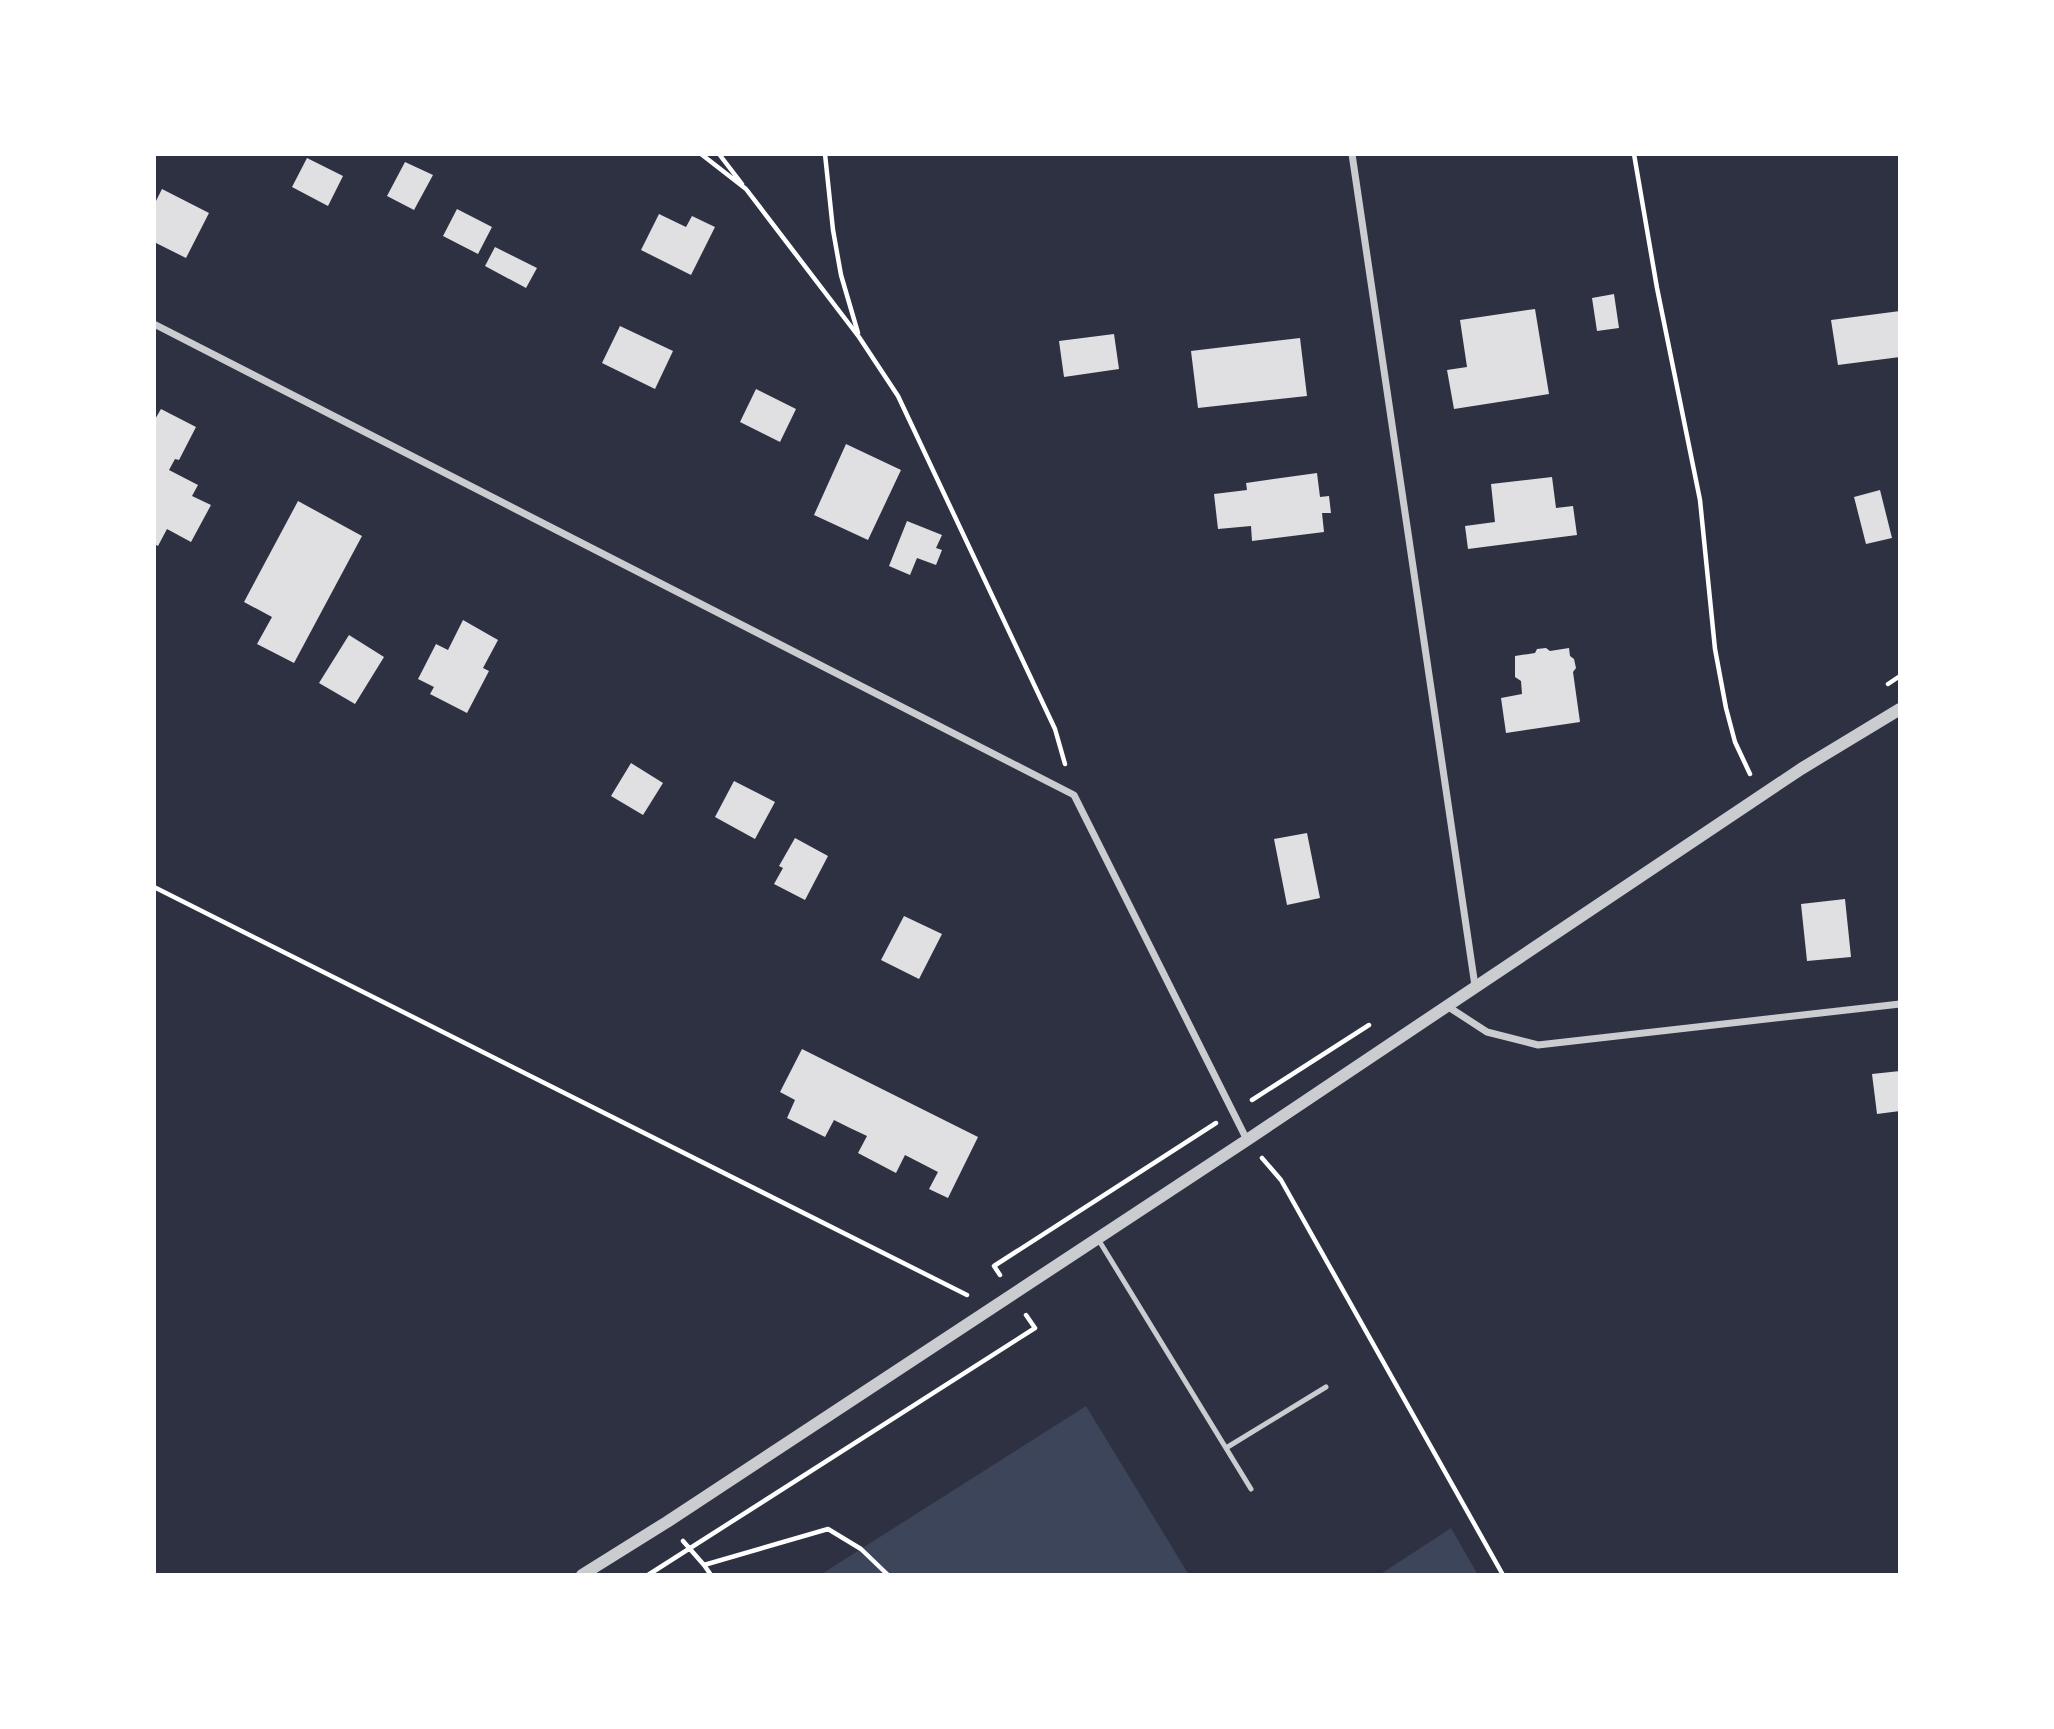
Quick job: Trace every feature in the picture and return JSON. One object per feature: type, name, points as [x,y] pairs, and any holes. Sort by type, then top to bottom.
[{"type":"street","points":[[1352,154],[1475,986]]},
{"type":"street","points":[[154,324],[1074,795],[1247,1140]]},
{"type":"street","points":[[582,1575],[1098,1239],[1760,797],[1900,709]]},
{"type":"street","points":[[1447,1006],[1488,1032],[1538,1045],[1900,1004]]},
{"type":"lane","points":[[1098,1239],[1251,1489]]},
{"type":"lane","points":[[1226,1448],[1326,1387]]},
{"type":"path","points":[[701,154],[746,189]]},
{"type":"path","points":[[719,154],[859,337],[898,396],[1055,729],[1074,795]]},
{"type":"path","points":[[825,154],[841,275],[859,337]]},
{"type":"path","points":[[1634,154],[1657,288],[1700,500],[1715,649],[1726,708],[1735,741],[1760,797]]},
{"type":"path","points":[[154,887],[993,1308]]},
{"type":"path","points":[[1247,1140],[1281,1180],[1503,1575]]},
{"type":"path","points":[[648,1575],[1035,1328]]},
{"type":"path","points":[[667,1522],[711,1575]]},
{"type":"path","points":[[704,1565],[828,1529],[861,1549],[888,1575]]},
{"type":"shaded area","points":[[1086,1406],[1189,1575],[820,1575]]},
{"type":"shaded area","points":[[1451,1528],[1478,1575],[1379,1575]]},
{"type":"building","points":[[307,158],[343,176],[328,206],[292,187]]},
{"type":"building","points":[[405,162],[433,175],[414,210],[387,196]]},
{"type":"building","points":[[162,189],[209,213],[186,258],[154,242],[154,205]]},
{"type":"building","points":[[457,209],[492,227],[478,254],[443,236]]},
{"type":"building","points":[[659,214],[686,227],[692,216],[715,227],[691,275],[641,250]]},
{"type":"building","points":[[495,247],[537,268],[526,288],[485,266]]},
{"type":"building","points":[[1614,294],[1619,328],[1597,331],[1592,298]]},
{"type":"building","points":[[1535,309],[1549,394],[1454,409],[1447,370],[1467,367],[1460,320]]},
{"type":"building","points":[[1900,311],[1900,357],[1838,365],[1831,320]]},
{"type":"building","points":[[620,326],[673,351],[655,389],[602,363]]},
{"type":"building","points":[[1114,334],[1119,369],[1064,377],[1059,341]]},
{"type":"building","points":[[1300,338],[1307,396],[1198,408],[1191,351]]},
{"type":"building","points":[[756,389],[796,409],[780,442],[740,422]]},
{"type":"building","points":[[161,409],[196,427],[179,460],[175,459],[169,470],[198,485],[192,496],[211,505],[191,542],[167,529],[158,546],[154,544],[154,421]]},
{"type":"building","points":[[846,444],[901,470],[868,540],[814,515]]},
{"type":"building","points":[[1317,473],[1320,497],[1329,496],[1331,513],[1322,513],[1324,532],[1252,541],[1251,526],[1218,529],[1214,494],[1247,490],[1246,483]]},
{"type":"building","points":[[1552,477],[1556,508],[1573,506],[1577,535],[1468,549],[1465,526],[1495,522],[1491,484]]},
{"type":"building","points":[[1880,490],[1892,538],[1866,544],[1854,497]]},
{"type":"building","points":[[298,501],[362,536],[294,663],[257,644],[272,617],[244,602]]},
{"type":"building","points":[[907,521],[942,535],[936,548],[942,550],[936,565],[917,558],[910,575],[889,566]]},
{"type":"building","points":[[463,620],[498,640],[483,668],[489,671],[467,713],[430,694],[434,687],[418,679],[436,644],[448,650]]},
{"type":"building","points":[[349,635],[384,657],[355,704],[319,683]]},
{"type":"building","points":[[1546,648],[1550,651],[1569,648],[1576,668],[1573,672],[1580,722],[1506,733],[1501,698],[1522,694],[1521,681],[1515,677],[1515,656]]},
{"type":"building","points":[[631,763],[663,783],[643,815],[611,796]]},
{"type":"building","points":[[734,781],[775,802],[755,839],[715,817]]},
{"type":"building","points":[[1307,833],[1320,898],[1287,905],[1274,839]]},
{"type":"building","points":[[795,838],[828,856],[805,900],[774,884],[783,868],[779,866]]},
{"type":"building","points":[[1845,899],[1851,957],[1807,961],[1801,904]]},
{"type":"building","points":[[904,916],[942,934],[919,979],[881,960]]},
{"type":"building","points":[[802,1049],[978,1137],[948,1198],[929,1189],[938,1172],[905,1155],[896,1173],[858,1153],[867,1136],[834,1120],[825,1137],[787,1118],[795,1100],[780,1092]]},
{"type":"building","points":[[1900,1071],[1900,1111],[1877,1114],[1872,1074]]}]
